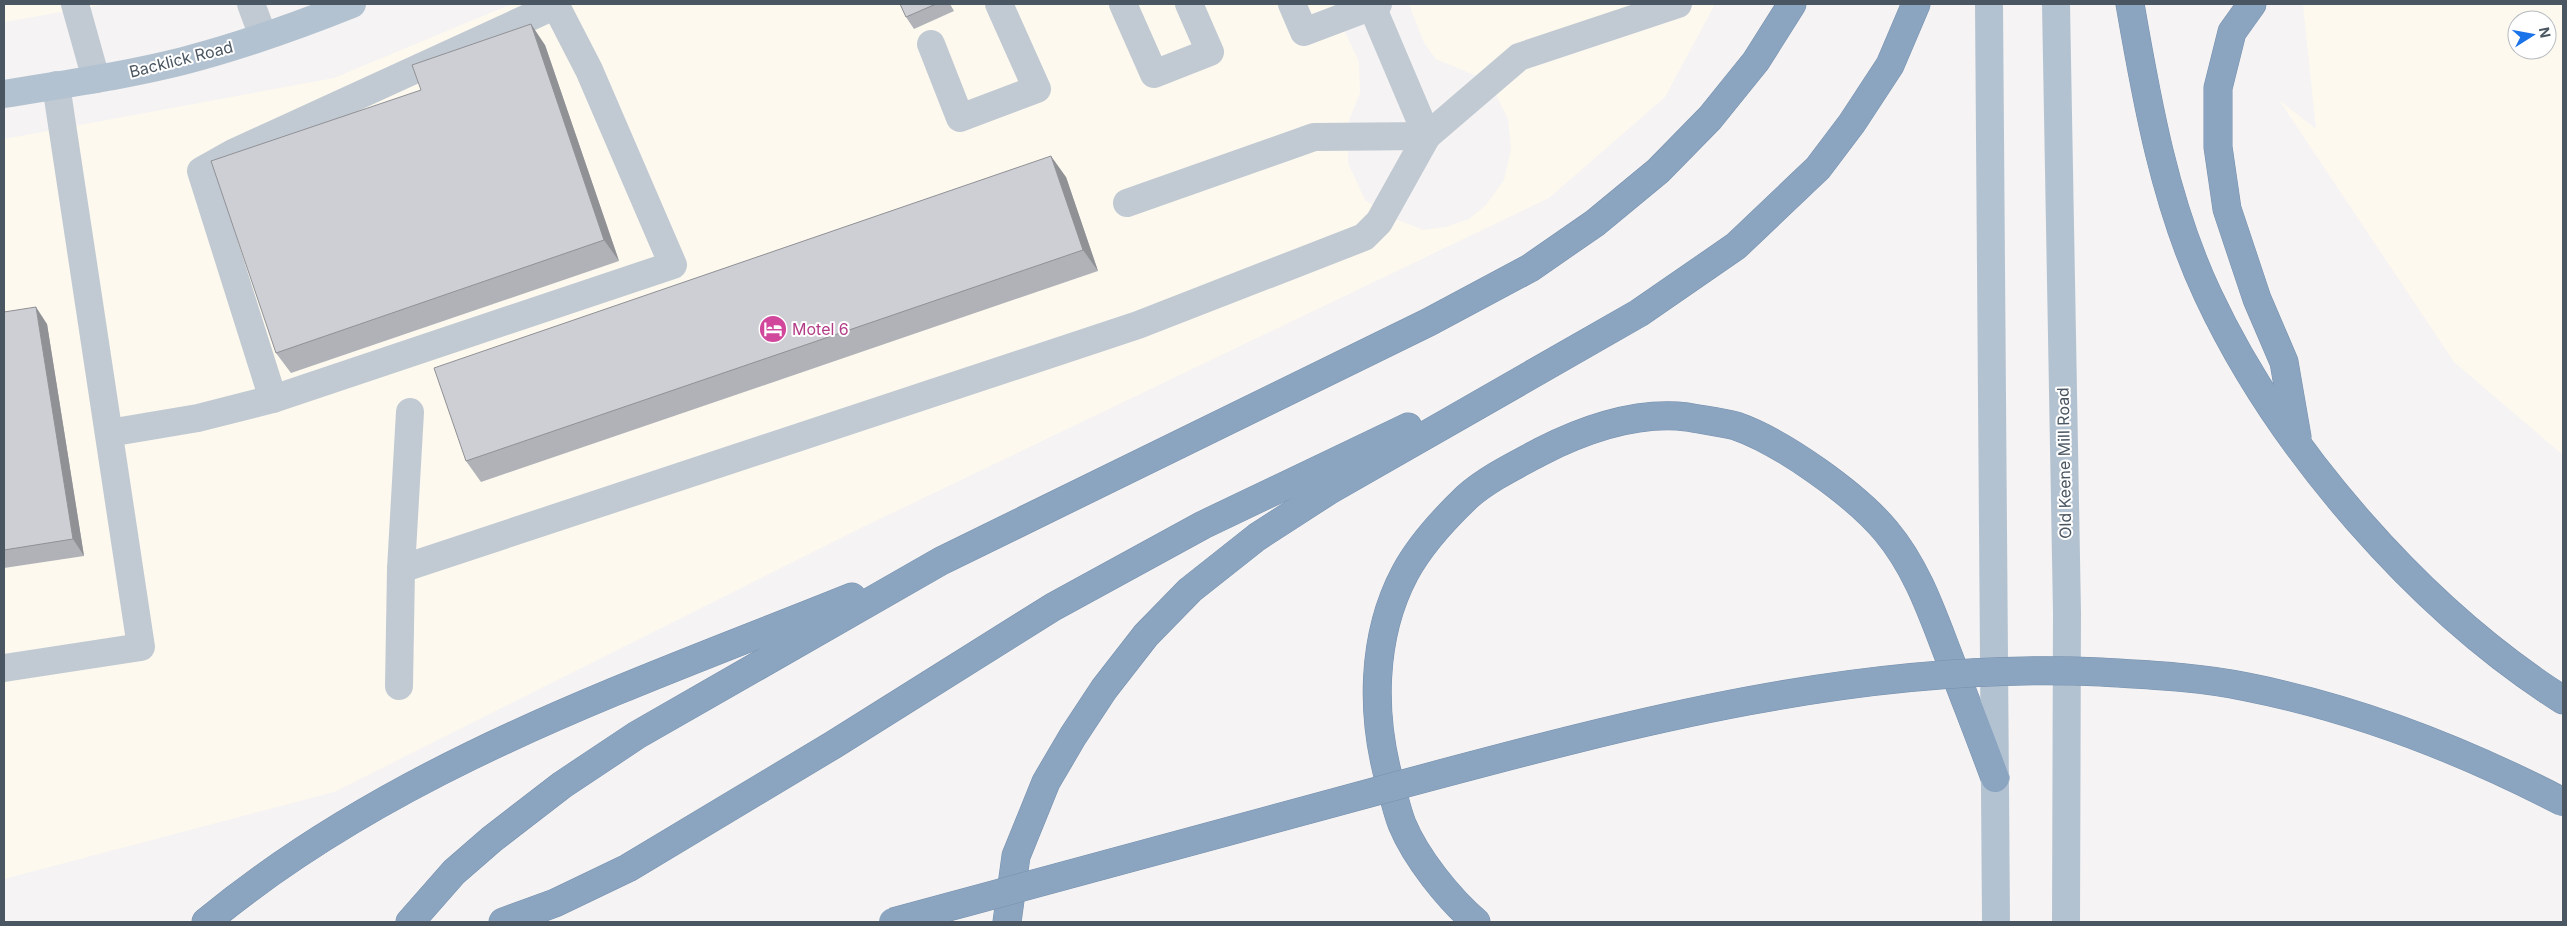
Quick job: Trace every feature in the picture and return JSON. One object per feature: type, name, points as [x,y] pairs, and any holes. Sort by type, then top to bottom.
[{"type":"highway","points":[[410,922],[454,872],[492,839],[562,785],[637,735],[941,561],[1429,322],[1522,273],[1595,223],[1658,171],[1710,118],[1756,61],[1792,4]]},
{"type":"highway","points":[[1008,922],[1016,856],[1046,782],[1104,689],[1146,635],[1190,590],[1257,537],[1328,491],[1640,313],[1736,246],[1818,168],[1852,123],[1890,66],[1916,4]]},
{"type":"highway","points":[[2130,4],[2147,103],[2174,207],[2208,295],[2241,356],[2299,448],[2379,544],[2448,610],[2535,682],[2563,700]]},
{"type":"highway","points":[[2252,4],[2232,32],[2218,88],[2218,147],[2228,208],[2257,299],[2284,362],[2299,448]]},
{"type":"highway","points":[[503,922],[555,902],[628,868],[833,745],[1053,607],[1203,525],[1371,444],[1569,353]]},
{"type":"highway","points":[[1476,922],[1431,873],[1403,826],[1386,769],[1378,721],[1378,672],[1386,623],[1405,574],[1429,538],[1469,496],[1514,466],[1560,442],[1605,425],[1644,417],[1685,417],[1735,426],[1786,450],[1836,485],[1886,531],[1920,582],[1995,778]]},
{"type":"highway","points":[[206,922],[303,850],[409,786],[548,719],[941,561]]},
{"type":"highway","points":[[893,922],[1470,766],[1681,713],[1770,696],[1863,682],[1964,672],[2049,670],[2148,674],[2244,686],[2350,712],[2446,746],[2563,802]]},
{"type":"main road","name":"Backlick Road","points":[[4,94],[96,79],[184,61],[263,36],[352,4]]},
{"type":"main road","points":[[1989,4],[1993,284],[1996,922]]},
{"type":"main road","name":"Old Keene Mill Road","points":[[2056,4],[2067,614],[2066,922]]},
{"type":"street","points":[[75,4],[96,79]]},
{"type":"street","points":[[252,4],[263,36]]},
{"type":"street","points":[[109,433],[198,418],[273,399],[673,265],[590,70],[555,4],[232,153],[201,171],[273,399]]},
{"type":"street","points":[[931,44],[960,118],[1036,89],[999,4]]},
{"type":"street","points":[[1123,4],[1154,74],[1210,52],[1189,4]]},
{"type":"street","points":[[1292,4],[1304,32],[1374,4],[1428,136]]},
{"type":"street","points":[[401,569],[1138,325],[1364,237],[1379,222],[1428,136],[1519,57],[1678,4]]},
{"type":"street","points":[[4,668],[141,647],[56,86]]},
{"type":"street","points":[[1127,203],[1314,137],[1428,136]]},
{"type":"street","points":[[399,686],[401,569],[410,412]]},
{"type":"shaded area","points":[[4,4],[107,4],[4,22]]},
{"type":"shaded area","points":[[512,4],[1332,4],[1359,62],[1360,93],[1349,120],[1348,163],[1365,200],[1391,217],[1423,230],[1446,227],[1469,219],[1486,205],[1504,180],[1511,149],[1508,119],[1496,95],[1479,77],[1436,59],[1424,43],[1409,4],[1715,4],[1665,97],[1549,198],[865,526],[334,792],[4,879],[4,139],[334,78]]},
{"type":"shaded area","points":[[2303,4],[2563,4],[2563,455],[2454,362],[2279,100],[2316,129]]},
{"type":"building","points":[[900,4],[936,4],[906,17]]},
{"type":"building","points":[[531,24],[604,240],[276,353],[211,161],[421,90],[412,65]]},
{"type":"building","name":"Motel 6","points":[[1051,156],[1083,250],[466,461],[434,368]]},
{"type":"building","points":[[36,307],[73,539],[4,550],[4,312]]},
{"type":"place","name":"Motel 6","points":[[773,329]]}]
